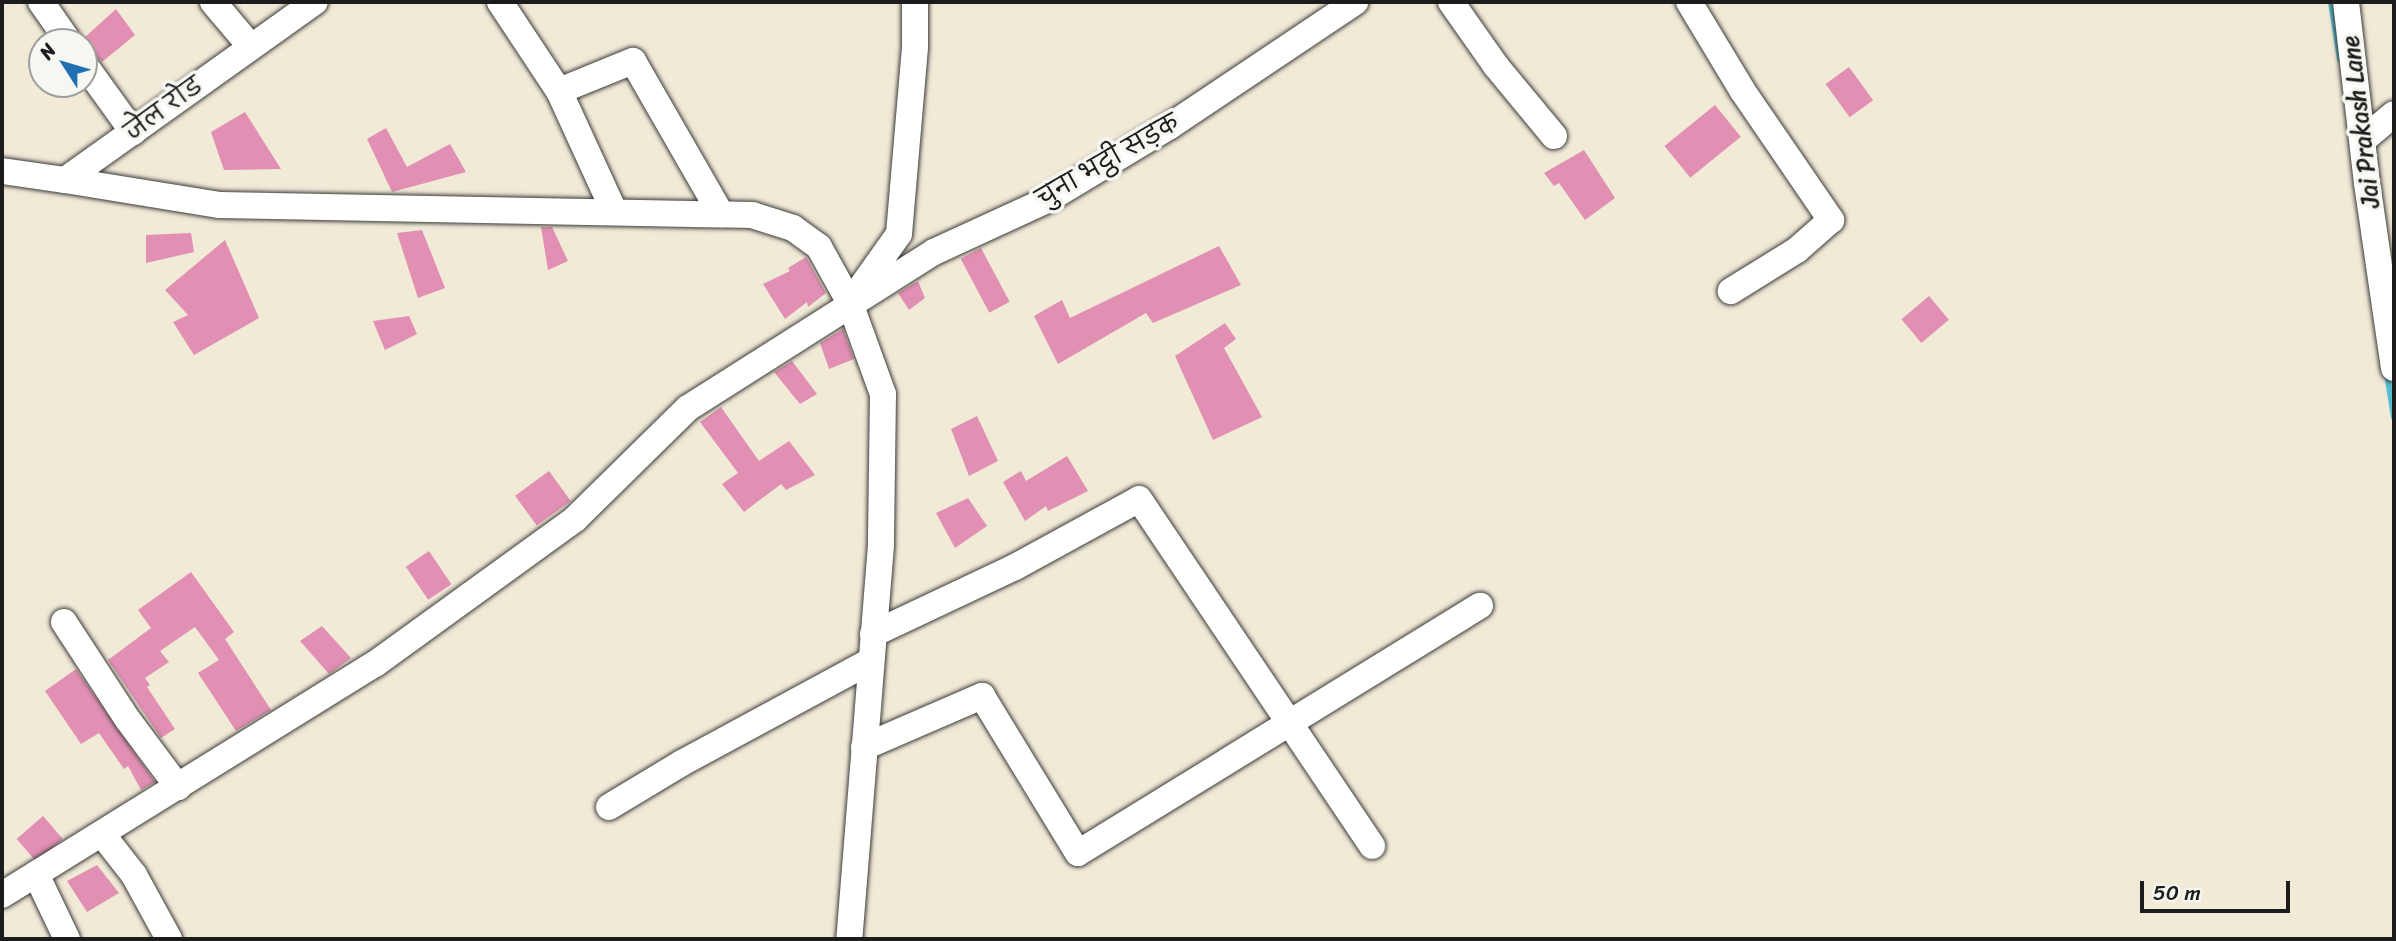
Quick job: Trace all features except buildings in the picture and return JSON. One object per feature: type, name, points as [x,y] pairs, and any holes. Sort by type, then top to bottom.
[{"type":"street","points":[[41,2],[59,28]]},
{"type":"street","points":[[213,2],[251,47]]},
{"type":"street","name":"जेल रोड","points":[[65,180],[314,2]]},
{"type":"street","points":[[500,2],[559,91],[614,211]]},
{"type":"street","points":[[850,303],[899,234],[915,47],[915,2]]},
{"type":"street","name":"चुना भट्ठी सड़क","points":[[2,895],[376,664],[575,519],[688,408],[934,252],[1071,186],[1170,126],[1355,2]]},
{"type":"street","points":[[1451,2],[1496,66],[1554,136]]},
{"type":"street","points":[[1689,2],[1742,90],[1831,220],[1797,250],[1731,292]]},
{"type":"street","name":"Jai Prakash Lane","points":[[2346,2],[2394,368]]},
{"type":"street","points":[[559,91],[634,61],[721,214]]},
{"type":"street","points":[[98,83],[133,131]]},
{"type":"street","points":[[2363,140],[2394,114]]},
{"type":"street","points":[[2,171],[220,205],[752,215],[793,228],[819,247],[850,303],[883,394],[881,545],[849,939]]},
{"type":"street","points":[[873,634],[1015,567],[1139,499],[1372,846]]},
{"type":"street","points":[[864,747],[982,696],[1078,853],[1480,606]]},
{"type":"street","points":[[64,622],[128,720],[178,787]]},
{"type":"street","points":[[609,807],[682,763],[871,661]]},
{"type":"street","points":[[102,834],[134,875],[169,939]]},
{"type":"street","points":[[36,874],[67,939]]},
{"type":"waterway","points":[[2331,2],[2340,59]]},
{"type":"waterway","points":[[2387,374],[2394,417]]}]
